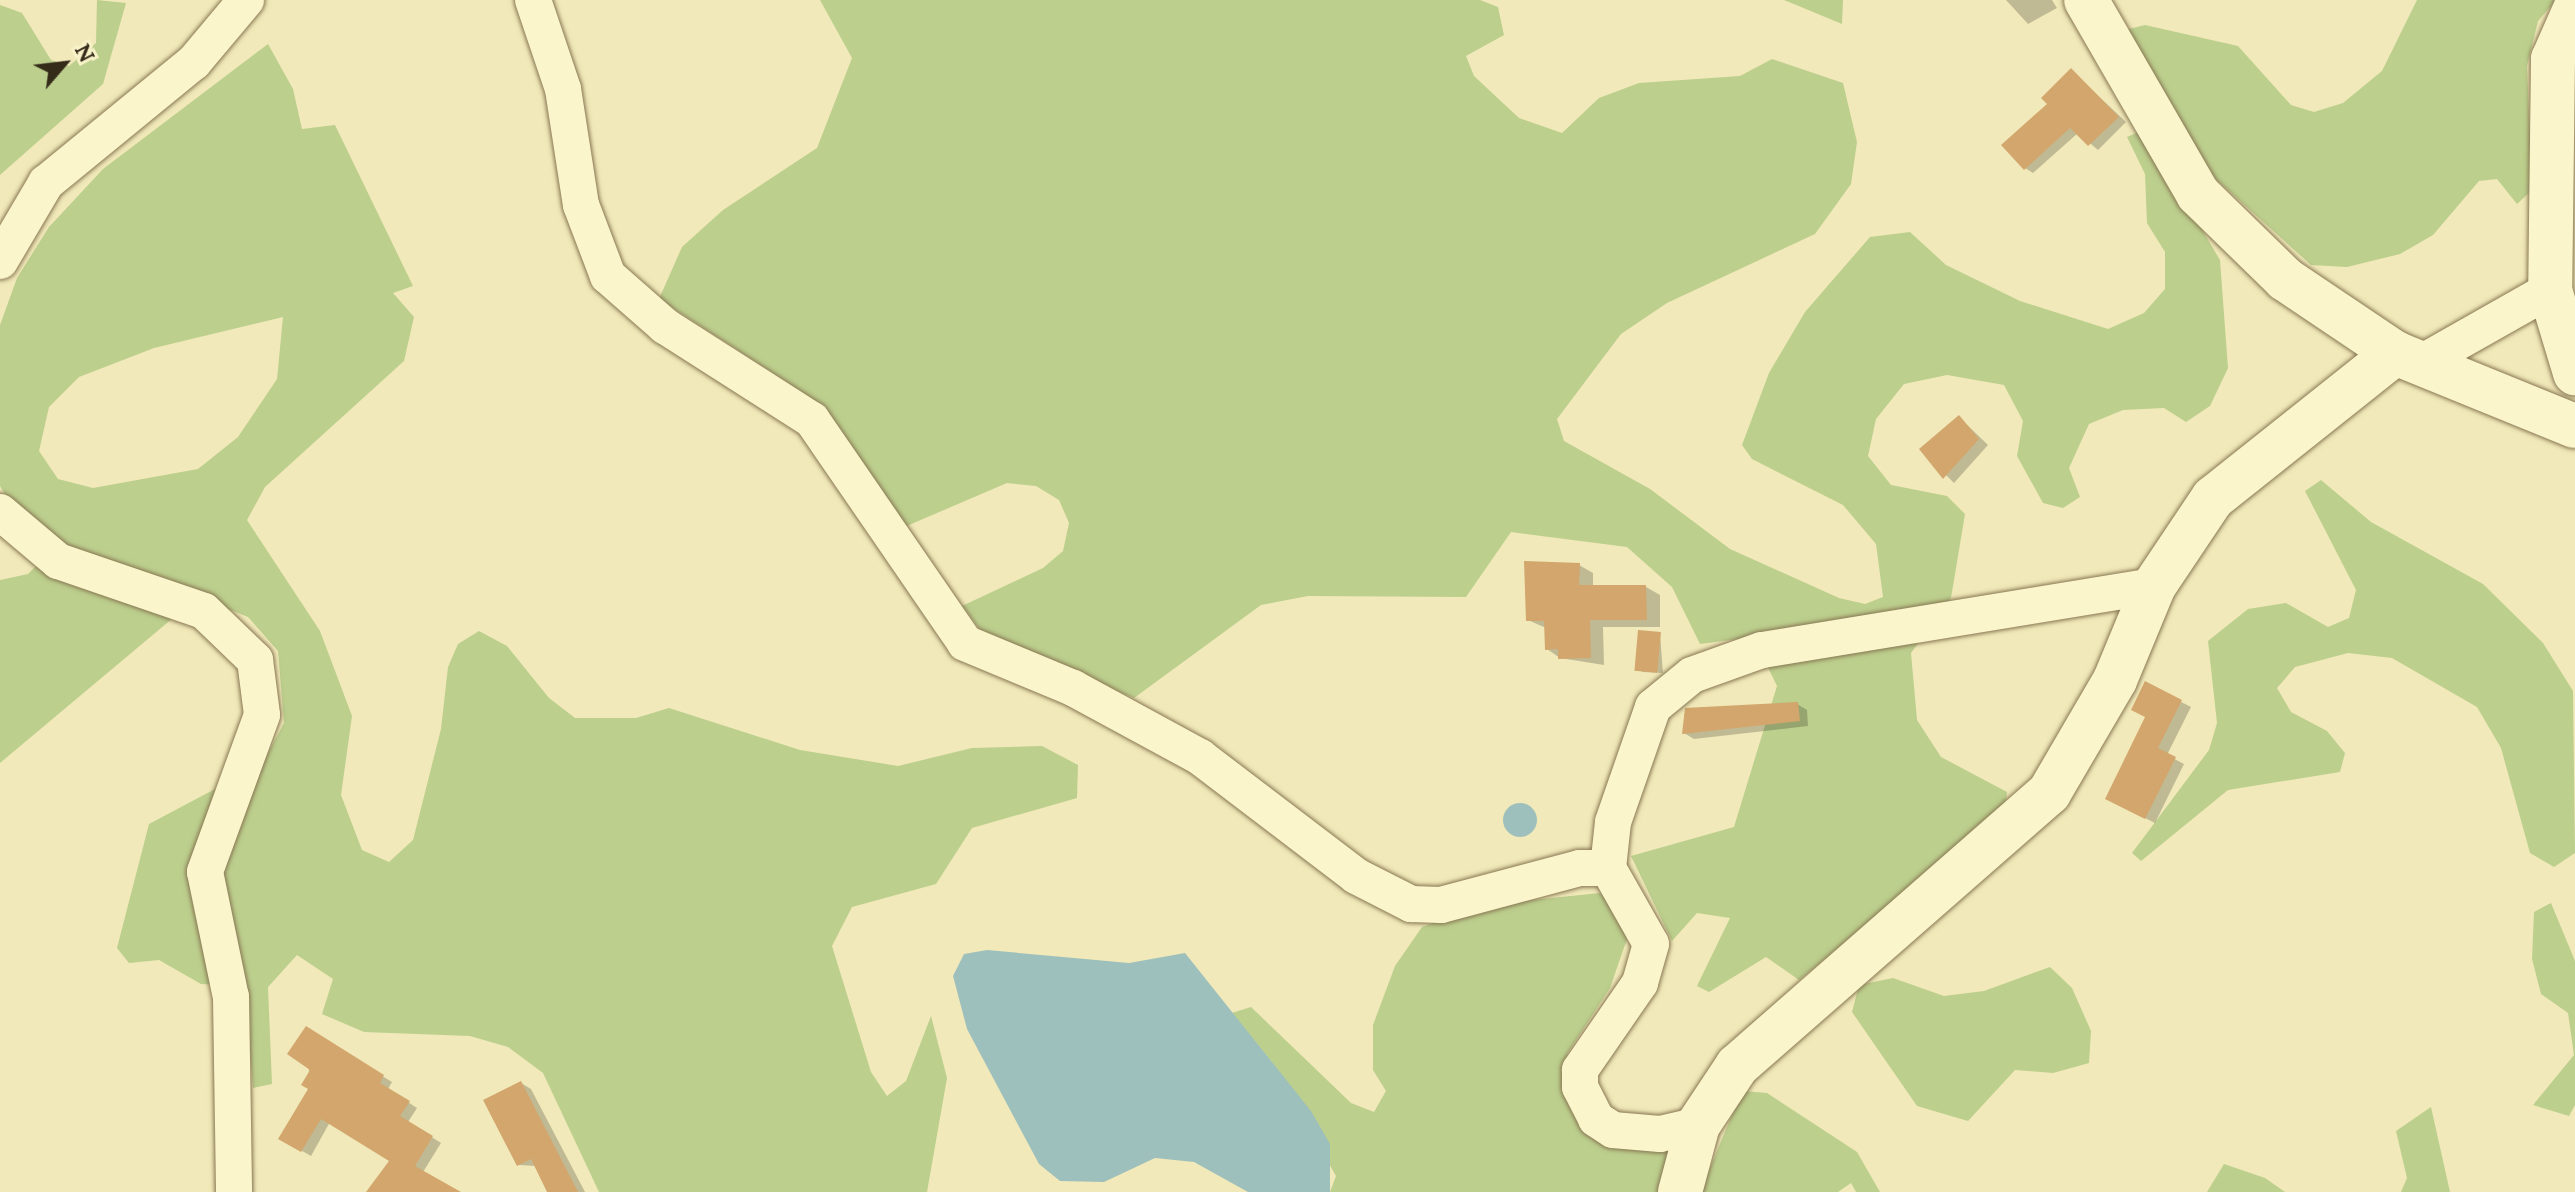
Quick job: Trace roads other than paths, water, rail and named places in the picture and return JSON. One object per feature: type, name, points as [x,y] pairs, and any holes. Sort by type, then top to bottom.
[{"type":"street","points":[[0,261],[46,183],[194,62],[246,0]]},
{"type":"street","points":[[533,0],[563,89],[581,205],[608,276],[665,326],[812,420],[965,643],[1073,688],[1200,757],[1356,876],[1411,904],[1441,905],[1558,873],[1608,868]]},
{"type":"street","points":[[2086,0],[2198,194],[2285,279],[2407,358],[2575,426]]},
{"type":"street","points":[[2575,9],[2553,59],[2550,290],[2575,373]]},
{"type":"street","points":[[1680,1192],[1698,1125],[1712,1097],[1784,1018],[2049,793],[2109,694],[2154,586],[2213,498],[2407,358],[2550,290]]},
{"type":"street","points":[[0,512],[58,561],[204,611],[255,660],[262,715],[205,872],[231,997],[234,1192]]},
{"type":"street","points":[[1698,1125],[1660,1134],[1613,1130],[1596,1119],[1580,1087],[1580,1070],[1640,983],[1651,944],[1608,868],[1613,822],[1653,707],[1692,675],[1762,650],[2154,586]]},
{"type":"water","points":[[1520,803],[1532,808],[1537,820],[1532,832],[1520,837],[1508,832],[1503,820],[1508,808]]},
{"type":"water","points":[[987,950],[1129,963],[1185,953],[1311,1111],[1330,1144],[1330,1192],[1248,1192],[1194,1162],[1155,1158],[1104,1182],[1060,1181],[1039,1164],[967,1029],[953,976],[964,954]]}]
